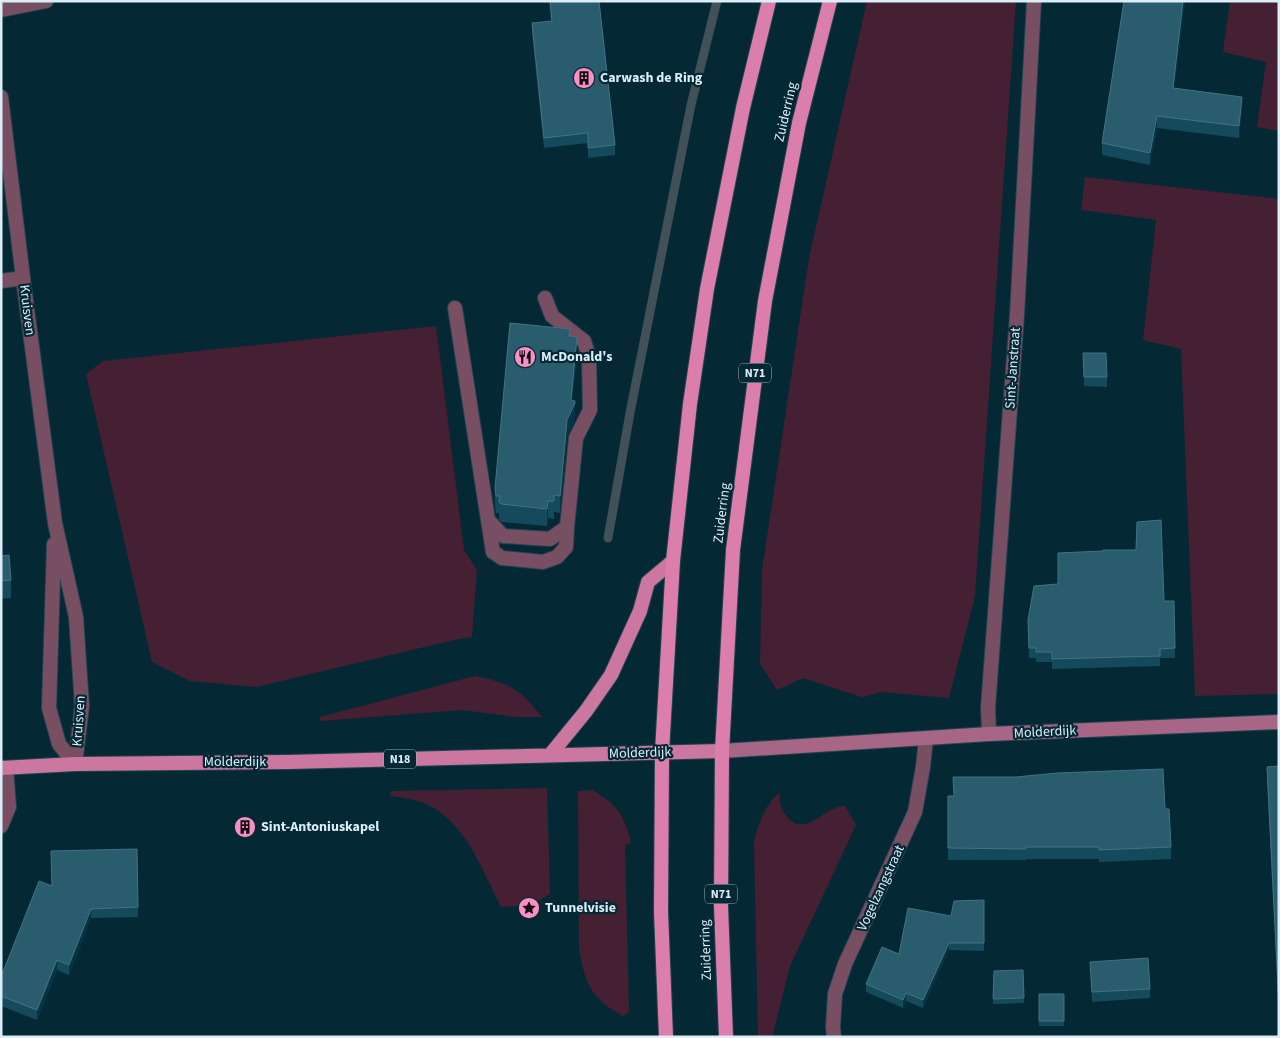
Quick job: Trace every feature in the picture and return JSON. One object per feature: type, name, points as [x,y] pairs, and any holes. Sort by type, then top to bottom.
[{"type":"highway","points":[[666,1037],[661,912],[662,752],[673,561],[690,404],[707,289],[743,108],[770,1]]},
{"type":"highway","name":"Zuiderring","points":[[726,1037],[721,906],[722,752],[734,550],[765,301],[799,123],[830,1]]},
{"type":"main road","points":[[550,755],[586,711],[611,675],[640,611],[648,582],[673,561]]},
{"type":"main road","name":"Molderdijk","points":[[4,768],[75,764],[722,752],[989,734],[1279,722]]},
{"type":"street","points":[[1,10],[46,1]]},
{"type":"street","name":"Sint-Janstraat","points":[[989,734],[988,708],[1017,315],[1034,1]]},
{"type":"street","name":"Kruisven","points":[[1,98],[55,523],[76,617],[82,706],[75,764]]},
{"type":"street","points":[[1,281],[23,278]]},
{"type":"street","points":[[455,308],[494,552],[502,558],[543,562],[557,557],[566,547],[576,438],[590,410],[589,356],[584,340],[552,316],[545,298]]},
{"type":"street","points":[[488,520],[503,536],[550,539],[567,527]]},
{"type":"street","name":"Kruisven","points":[[55,523],[49,708],[59,744],[75,764]]},
{"type":"street","name":"Vogelzangstraat","points":[[834,1037],[835,994],[845,964],[915,812],[926,738]]},
{"type":"street","points":[[1,826],[9,807],[4,768]]},
{"type":"shaded area","points":[[867,1],[1016,1],[975,596],[949,698],[881,692],[862,697],[803,678],[777,690],[760,664],[762,570],[809,258]]},
{"type":"shaded area","points":[[1230,1],[1279,1],[1279,131],[1257,127],[1266,62],[1223,52]]},
{"type":"shaded area","points":[[1085,177],[1279,199],[1279,694],[1195,696],[1181,349],[1143,340],[1156,220],[1081,210]]},
{"type":"shaded area","points":[[436,326],[464,550],[477,570],[472,637],[256,687],[190,681],[152,662],[86,374],[103,361]]},
{"type":"shaded area","points":[[475,676],[497,681],[513,689],[527,700],[542,717],[515,717],[462,710],[320,721],[320,717]]},
{"type":"shaded area","points":[[547,788],[550,894],[538,901],[527,904],[501,907],[474,853],[466,840],[446,817],[424,803],[390,796],[391,791]]},
{"type":"shaded area","points":[[592,790],[607,800],[618,811],[626,825],[631,843],[625,845],[629,1012],[623,1016],[612,1010],[596,996],[583,970],[579,947],[578,791]]},
{"type":"shaded area","points":[[780,792],[782,809],[788,818],[795,823],[809,823],[831,810],[845,806],[856,825],[790,966],[772,1037],[758,1037],[754,841],[763,814],[770,802]]},
{"type":"building","name":"Carwash de Ring","points":[[550,1],[599,1],[615,145],[588,148],[588,133],[544,138],[532,23],[552,21]]},
{"type":"building","points":[[1124,1],[1183,1],[1173,88],[1242,97],[1239,126],[1157,116],[1150,153],[1102,143]]},
{"type":"building","points":[[510,323],[570,329],[569,336],[577,337],[571,400],[575,401],[575,403],[567,420],[560,496],[554,495],[554,501],[548,501],[547,509],[501,504],[499,502],[500,496],[496,496],[495,488]]},
{"type":"building","points":[[1083,353],[1106,353],[1107,377],[1084,377]]},
{"type":"building","points":[[1161,520],[1164,601],[1174,601],[1175,648],[1160,649],[1160,656],[1052,659],[1052,652],[1036,652],[1036,648],[1029,648],[1028,620],[1034,586],[1058,584],[1058,553],[1136,550],[1137,522]]},
{"type":"building","points":[[9,555],[11,580],[1,581],[1,556]]},
{"type":"building","points":[[1279,766],[1279,1006],[1267,767]]},
{"type":"building","points":[[1163,769],[1165,809],[1169,809],[1171,847],[1099,850],[1099,847],[1026,847],[1026,849],[948,848],[948,796],[954,796],[953,777],[1016,777],[1057,773]]},
{"type":"building","points":[[137,849],[138,907],[91,909],[69,965],[57,960],[37,1010],[1,996],[1,977],[39,881],[52,886],[51,851]]},
{"type":"building","points":[[984,900],[984,943],[949,943],[923,1000],[906,993],[903,1000],[866,984],[882,947],[899,954],[908,908],[951,916],[954,901]]},
{"type":"building","points":[[1148,958],[1150,989],[1092,992],[1090,962]]},
{"type":"building","points":[[1023,970],[1024,998],[993,999],[994,971]]},
{"type":"building","points":[[1039,994],[1064,994],[1064,1021],[1039,1021]]},
{"type":"waterway","points":[[608,538],[630,413],[691,105],[717,1]]},
{"type":"place","name":"Carwash de Ring","points":[[584,78]]},
{"type":"place","name":"McDonald's","points":[[525,357]]},
{"type":"place","name":"Sint-Antoniuskapel","points":[[245,827]]},
{"type":"place","name":"Tunnelvisie","points":[[529,908]]}]
